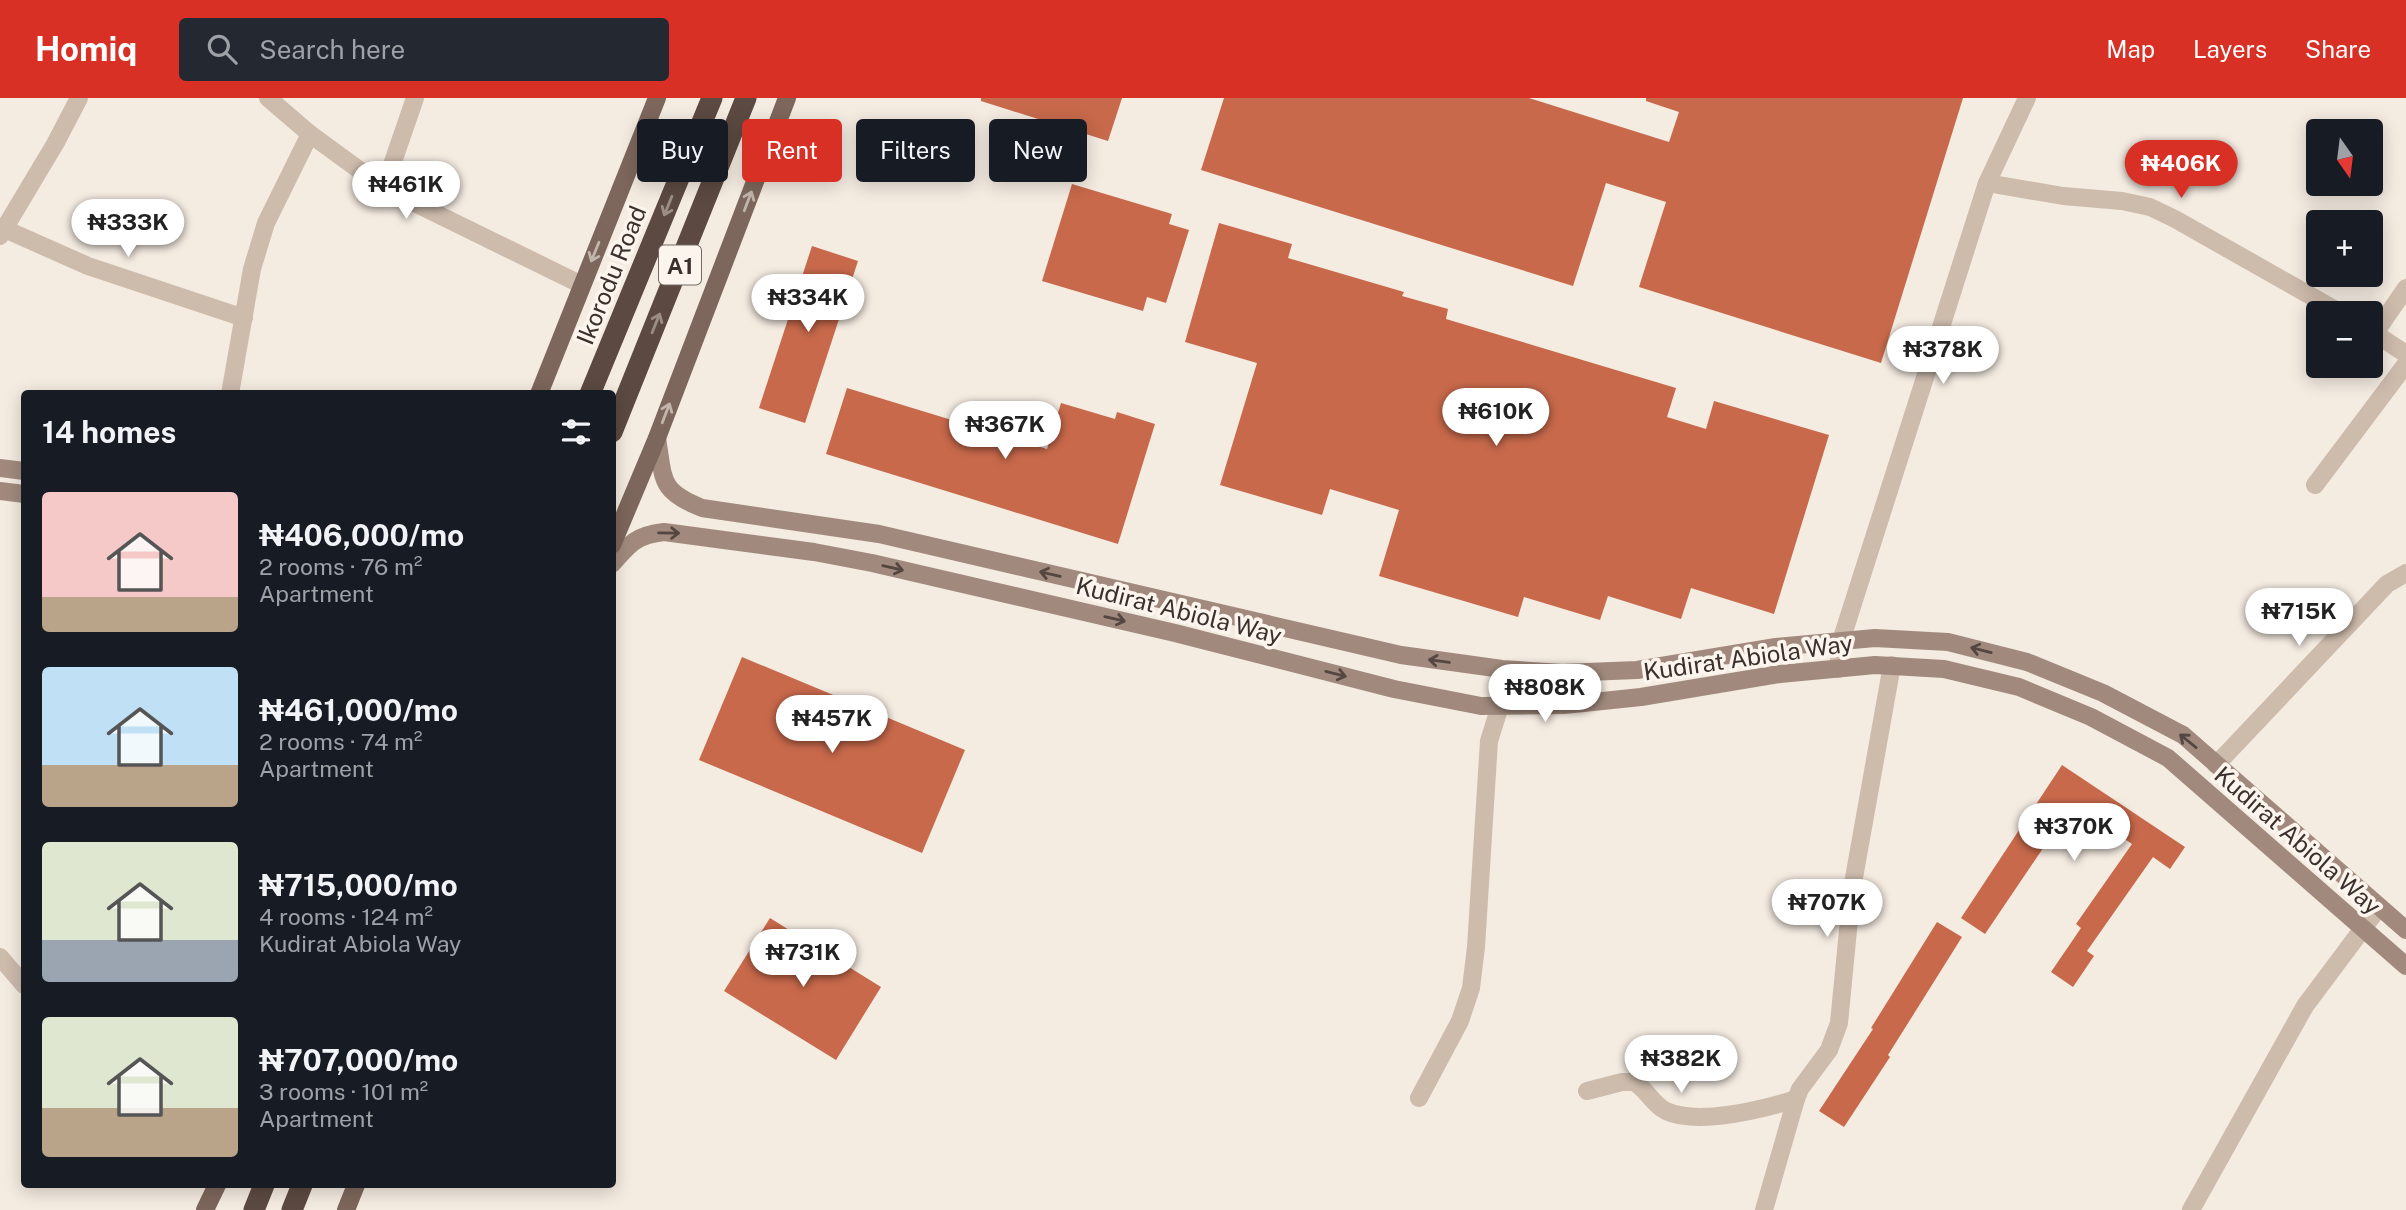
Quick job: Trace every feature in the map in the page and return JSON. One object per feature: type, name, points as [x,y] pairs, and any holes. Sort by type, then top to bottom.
[{"type":"highway","name":"Ikorodu Road","points":[[592,390],[712,98]]},
{"type":"highway","name":"A1","points":[[616,422],[746,98]]},
{"type":"highway","points":[[254,1210],[263,1188]]},
{"type":"highway","points":[[292,1210],[301,1188]]},
{"type":"main road","name":"Ikorodu Road","points":[[541,390],[657,98]]},
{"type":"main road","points":[[616,535],[657,438],[787,98]]},
{"type":"main road","name":"Kudirat Abiola Way","points":[[657,438],[664,479],[669,490],[680,500],[702,508],[879,534],[1401,655],[1502,669],[1562,673],[1637,670],[1776,647],[1875,638],[1948,642],[2027,662],[2103,693],[2183,735],[2406,930]]},
{"type":"main road","points":[[0,468],[21,471]]},
{"type":"main road","points":[[0,491],[21,494]]},
{"type":"main road","name":"Kudirat Abiola Way","points":[[616,559],[629,544],[645,534],[664,532],[814,552],[1175,633],[1394,689],[1481,706],[1564,705],[1641,697],[1780,674],[1838,668],[1892,665],[1944,669],[2019,687],[2091,717],[2168,758],[2406,965]]},
{"type":"main road","points":[[205,1210],[216,1188]]},
{"type":"main road","points":[[346,1210],[355,1188]]},
{"type":"street","points":[[79,98],[55,144],[1,231],[88,266],[244,318]]},
{"type":"street","points":[[268,98],[310,134],[384,188],[582,285]]},
{"type":"street","points":[[384,188],[415,98]]},
{"type":"street","points":[[1838,668],[1841,641],[1987,183],[2027,98]]},
{"type":"street","points":[[231,390],[252,269],[266,223],[310,134]]},
{"type":"street","points":[[1987,183],[2150,207],[2320,301]]},
{"type":"street","points":[[2383,319],[2406,288]]},
{"type":"street","points":[[2383,339],[2406,354]]},
{"type":"street","points":[[2315,485],[2406,364]]},
{"type":"street","points":[[2216,765],[2387,584],[2406,573]]},
{"type":"street","points":[[1764,1210],[1800,1089],[1829,1050],[1839,1023],[1852,890],[1892,665]]},
{"type":"street","points":[[1419,1098],[1460,1021],[1471,988],[1489,741],[1500,706]]},
{"type":"street","points":[[2192,1210],[2305,1006],[2379,907]]},
{"type":"street","points":[[0,957],[21,982]]},
{"type":"street","points":[[1587,1091],[1622,1082],[1633,1082],[1663,1109],[1673,1114],[1692,1116],[1751,1110],[1796,1099]]},
{"type":"building","points":[[981,98],[1122,98],[1108,141],[1087,134],[1087,119],[1038,119],[981,101]]},
{"type":"building","points":[[1224,98],[1529,98],[1669,142],[1679,112],[1646,101],[1646,98],[1963,98],[1881,363],[1639,287],[1666,202],[1606,183],[1573,286],[1201,170]]},
{"type":"building","points":[[1072,184],[1172,214],[1169,224],[1189,230],[1166,303],[1147,297],[1143,311],[1042,281]]},
{"type":"building","points":[[1219,223],[1292,244],[1288,258],[1404,292],[1402,296],[1448,309],[1446,319],[1676,388],[1667,417],[1706,429],[1714,401],[1829,435],[1774,614],[1691,588],[1681,619],[1608,596],[1600,620],[1524,597],[1518,617],[1379,576],[1399,510],[1330,489],[1322,515],[1220,485],[1257,363],[1185,342]]},
{"type":"building","points":[[812,246],[858,261],[805,423],[759,408]]},
{"type":"building","points":[[847,388],[1047,449],[1061,403],[1115,419],[1117,412],[1155,424],[1118,544],[826,454]]},
{"type":"building","points":[[742,657],[965,750],[922,853],[699,760]]},
{"type":"building","points":[[2062,765],[2185,847],[2170,869],[2153,857],[2087,951],[2094,956],[2073,987],[2051,972],[2081,928],[2076,924],[2132,844],[2073,804],[1985,934],[1961,918]]},
{"type":"building","points":[[770,918],[881,987],[836,1060],[724,991]]},
{"type":"building","points":[[1937,922],[1962,937],[1888,1055],[1890,1057],[1844,1127],[1819,1111],[1873,1029],[1871,1028]]}]
